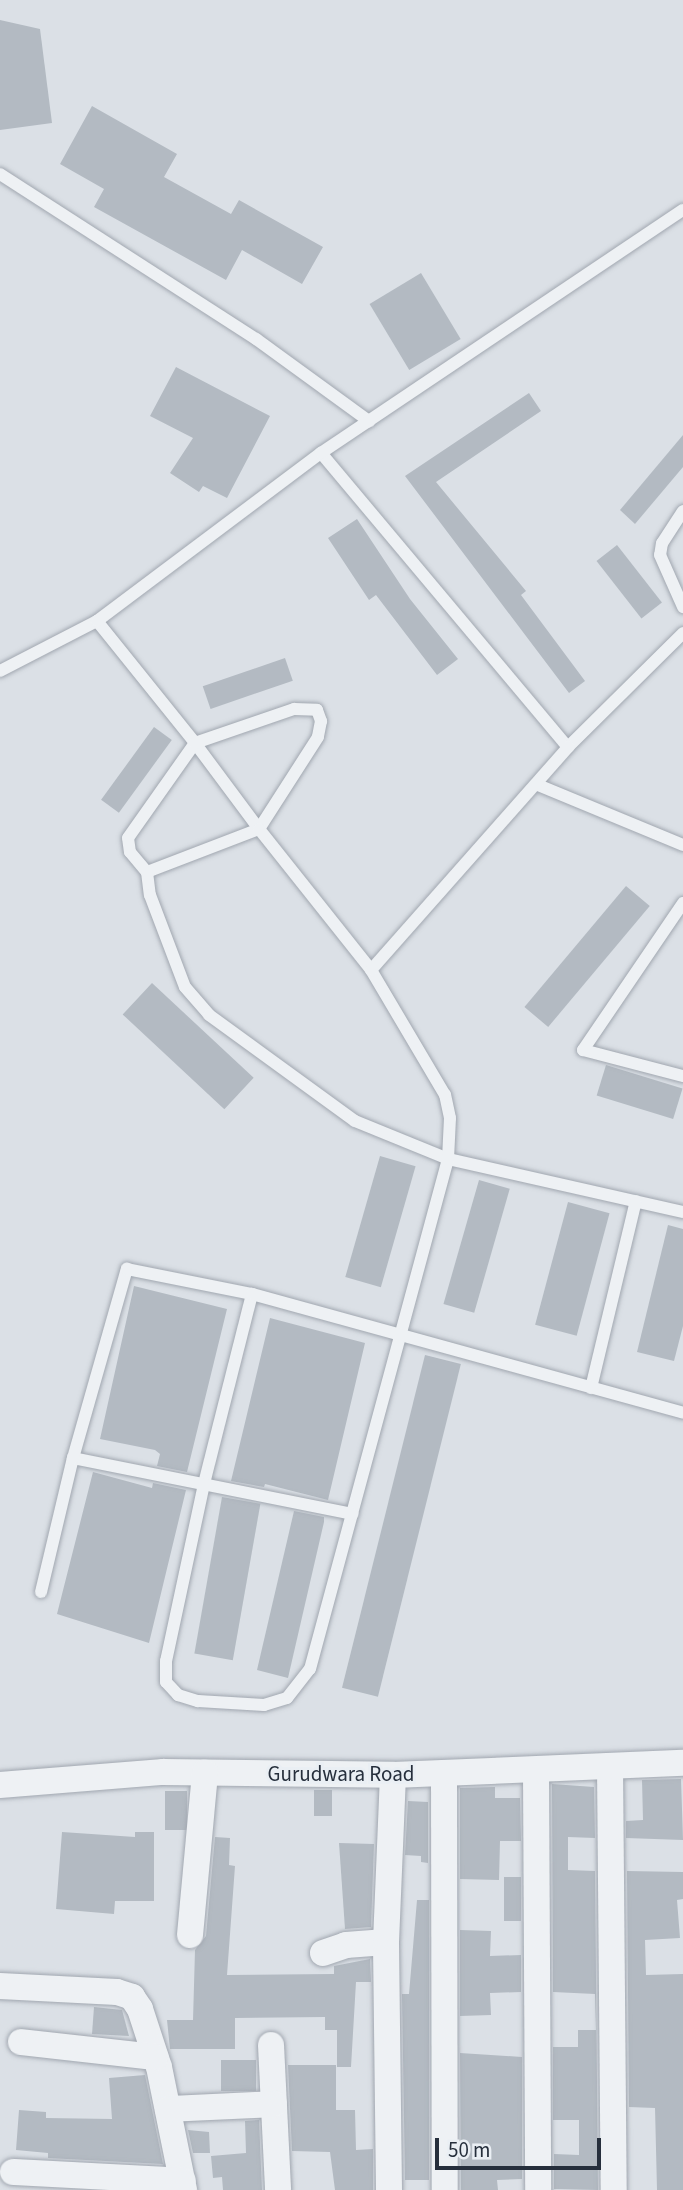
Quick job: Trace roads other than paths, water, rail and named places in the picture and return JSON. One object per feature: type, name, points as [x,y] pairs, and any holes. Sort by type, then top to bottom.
[{"type":"street","name":"Gurudwara Road","points":[[0,1785],[205,1773],[393,1775],[683,1763]]},
{"type":"street","points":[[610,1766],[614,2190]]},
{"type":"street","points":[[536,1771],[538,2190]]},
{"type":"street","points":[[190,1935],[205,1773]]},
{"type":"street","points":[[444,1773],[445,2190]]},
{"type":"street","points":[[389,2190],[386,1942],[393,1775]]},
{"type":"street","points":[[323,1952],[346,1945],[386,1942]]},
{"type":"street","points":[[0,1986],[117,1992],[132,1997],[155,2057],[184,2185],[13,2172]]},
{"type":"street","points":[[22,2042],[155,2057]]},
{"type":"street","points":[[271,2045],[278,2190]]},
{"type":"street","points":[[168,2109],[274,2104]]},
{"type":"lane","points":[[0,174],[256,339],[369,421]]},
{"type":"lane","points":[[0,671],[97,621],[321,453],[683,211]]},
{"type":"lane","points":[[321,453],[568,747]]},
{"type":"lane","points":[[683,511],[662,542],[660,555],[683,607]]},
{"type":"lane","points":[[97,621],[371,970],[445,1095],[450,1118],[448,1158],[310,1669],[287,1698],[264,1705],[198,1701],[178,1695],[166,1682],[166,1661],[204,1484],[252,1294]]},
{"type":"lane","points":[[371,970],[538,785],[568,747],[683,633]]},
{"type":"lane","points":[[147,872],[259,829],[318,737],[321,721],[317,710],[294,709],[195,743],[128,838],[130,852],[147,872],[150,895],[185,987],[209,1015],[355,1121],[448,1158],[683,1212]]},
{"type":"lane","points":[[538,785],[683,845]]},
{"type":"lane","points":[[683,904],[583,1050],[683,1076]]},
{"type":"lane","points":[[591,1388],[636,1201]]},
{"type":"lane","points":[[41,1592],[73,1458],[127,1269],[252,1294],[683,1413]]},
{"type":"lane","points":[[73,1458],[352,1514]]}]
